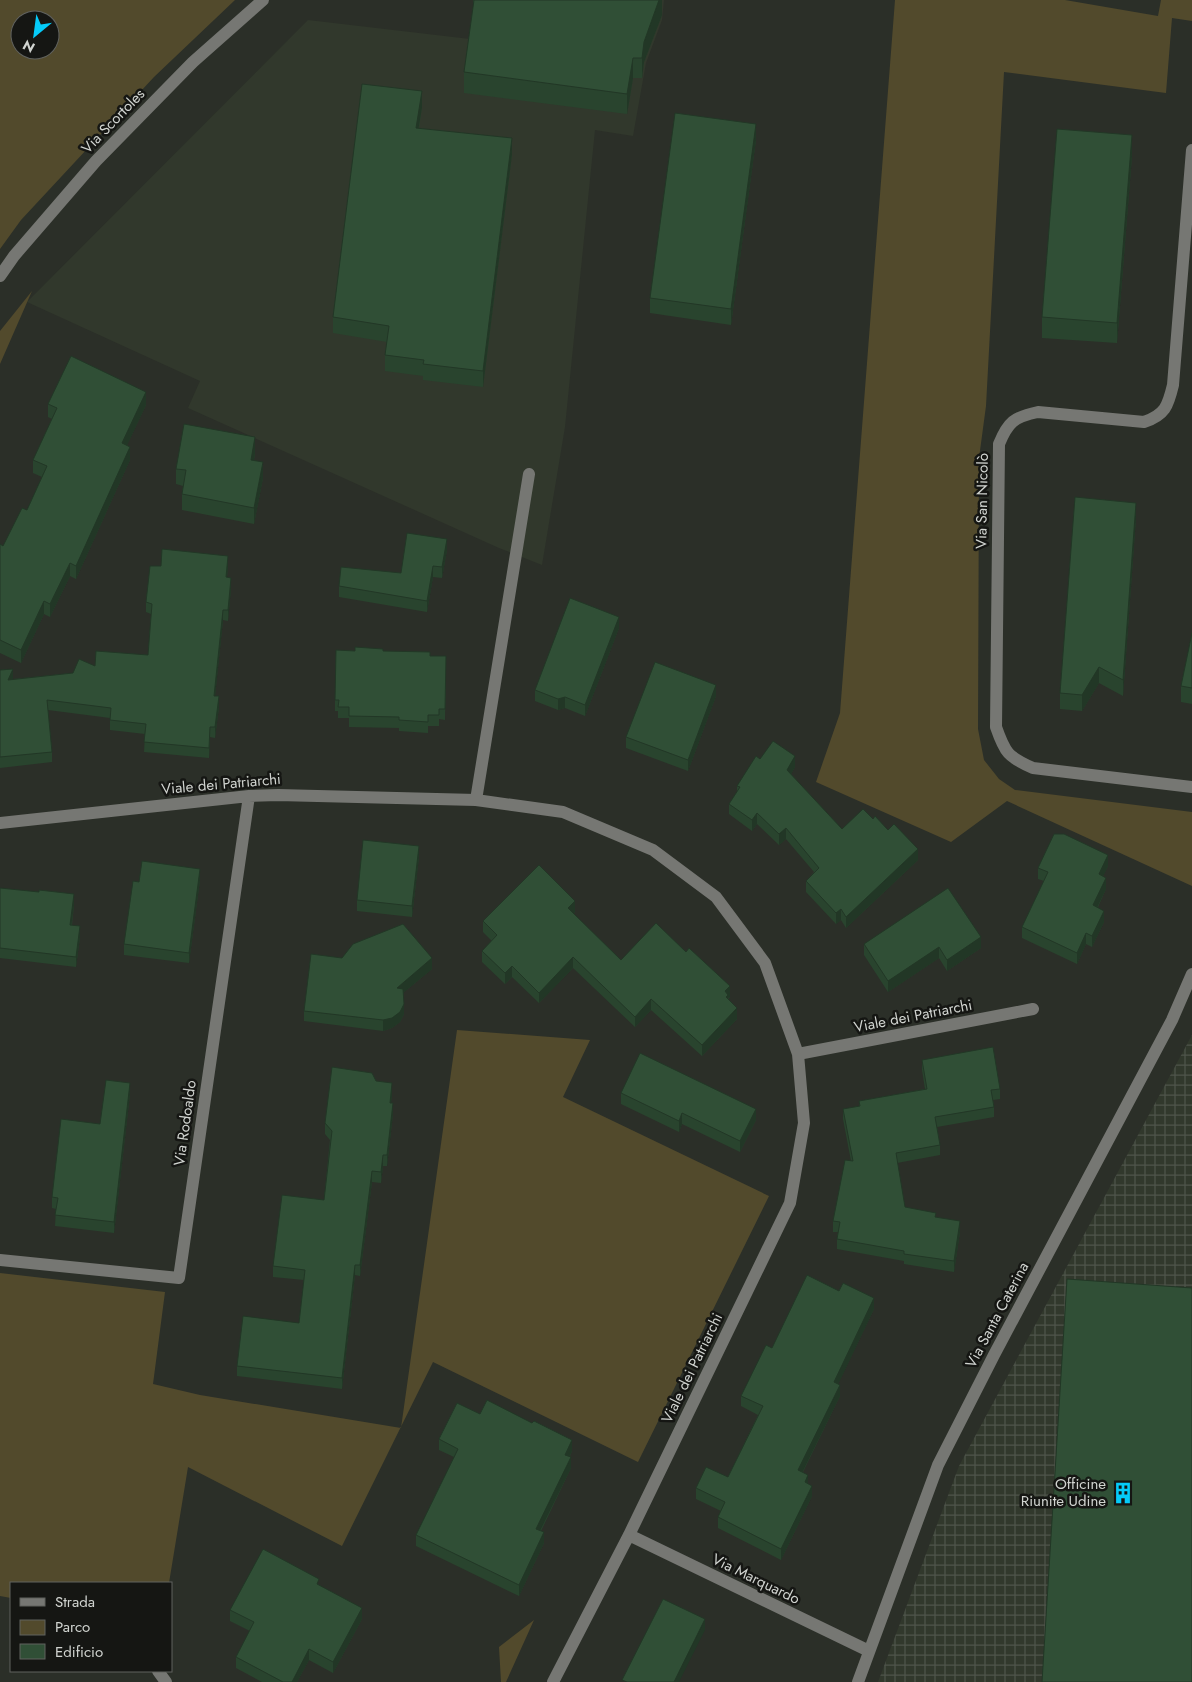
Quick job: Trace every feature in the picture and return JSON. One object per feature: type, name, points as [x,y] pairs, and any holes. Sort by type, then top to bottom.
[{"type":"street","name":"Via Scortoles","points":[[0,276],[14,256],[96,161],[193,62],[263,0]]},
{"type":"street","name":"Via San Nicolò","points":[[1192,150],[1173,385],[1169,402],[1158,418],[1144,422],[1038,412],[1021,416],[1006,428],[999,444],[996,727],[1003,747],[1016,760],[1033,768],[1192,787]]},
{"type":"street","points":[[476,800],[529,474]]},
{"type":"street","name":"Viale dei Patriarchi","points":[[0,823],[249,796],[278,795],[476,800],[563,812],[653,850],[716,897],[766,962],[798,1054],[804,1124],[790,1203],[629,1535],[553,1682]]},
{"type":"street","name":"Via Rodoaldo","points":[[0,1260],[179,1278],[249,796]]},
{"type":"street","name":"Via Santa Caterina","points":[[858,1682],[938,1465],[994,1355],[1172,1020],[1192,974]]},
{"type":"street","name":"Viale dei Patriarchi","points":[[798,1054],[1033,1010]]},
{"type":"street","name":"Via Marquardo","points":[[629,1535],[869,1651]]},
{"type":"shaded area","points":[[475,0],[664,0],[662,20],[646,63],[633,136],[595,130],[565,427],[542,565],[499,548],[188,408],[200,381],[27,302],[308,20],[470,39]]},
{"type":"shaded area","points":[[1192,1035],[1192,1682],[878,1682],[959,1466]]},
{"type":"green space","points":[[0,0],[235,0],[154,77],[21,220],[0,249]]},
{"type":"green space","points":[[895,0],[1065,0],[1158,16],[1161,0],[1192,0],[1192,21],[1172,18],[1166,93],[1004,72],[986,406],[979,458],[978,729],[984,760],[999,779],[1015,790],[1192,812],[1192,886],[1007,801],[951,842],[816,782],[840,713]]},
{"type":"green space","points":[[32,291],[0,364],[0,331]]},
{"type":"green space","points":[[457,1030],[590,1040],[563,1097],[769,1196],[638,1462],[433,1362],[401,1426]]},
{"type":"green space","points":[[0,1273],[165,1292],[153,1384],[200,1395],[400,1428],[342,1546],[188,1467],[169,1582],[10,1582],[10,1598],[0,1596]]},
{"type":"green space","points":[[534,1620],[506,1682],[501,1682],[499,1647]]},
{"type":"building","points":[[474,0],[659,0],[644,42],[642,58],[633,58],[627,94],[464,72]]},
{"type":"building","points":[[362,84],[422,91],[416,128],[512,138],[483,371],[423,364],[424,360],[385,355],[389,326],[333,317]]},
{"type":"building","points":[[675,113],[756,124],[731,309],[650,298]]},
{"type":"building","points":[[1057,129],[1132,135],[1117,323],[1042,317]]},
{"type":"building","points":[[71,356],[146,392],[122,443],[130,447],[76,566],[70,563],[50,604],[44,601],[21,650],[0,640],[0,544],[3,546],[22,508],[27,510],[47,466],[33,460],[57,408],[48,404]]},
{"type":"building","points":[[184,424],[255,437],[251,460],[263,462],[254,508],[182,494],[186,470],[176,469]]},
{"type":"building","points":[[1075,497],[1136,503],[1123,680],[1099,667],[1082,695],[1060,693]]},
{"type":"building","points":[[407,533],[447,539],[442,567],[433,566],[427,601],[339,586],[341,567],[401,573]]},
{"type":"building","points":[[162,549],[228,556],[226,577],[231,578],[228,610],[223,610],[214,696],[219,696],[215,727],[210,727],[209,748],[144,742],[146,724],[110,720],[111,708],[47,700],[52,752],[0,757],[0,670],[13,669],[8,680],[73,673],[79,659],[95,666],[96,651],[148,655],[152,604],[146,602],[150,566],[161,566]]},
{"type":"building","points":[[570,598],[619,617],[585,705],[565,697],[558,699],[535,690]]},
{"type":"building","points":[[1192,633],[1192,688],[1181,686]]},
{"type":"building","points":[[355,647],[383,649],[383,651],[430,652],[430,656],[446,656],[445,709],[439,709],[439,715],[428,715],[428,722],[399,720],[399,717],[349,716],[349,707],[338,707],[339,700],[335,700],[336,650],[355,651]]},
{"type":"building","points":[[655,662],[716,685],[688,760],[626,737]]},
{"type":"building","points":[[773,741],[795,756],[787,770],[842,829],[863,809],[873,819],[875,816],[888,830],[894,824],[918,849],[846,917],[841,909],[836,913],[806,881],[819,868],[786,828],[779,834],[757,813],[752,820],[729,804],[740,787],[737,786],[756,756],[760,759]]},
{"type":"building","points":[[1054,834],[1064,834],[1108,855],[1099,874],[1106,878],[1093,905],[1104,911],[1092,936],[1086,933],[1077,953],[1022,927],[1048,872],[1038,868]]},
{"type":"building","points":[[363,840],[419,846],[412,906],[357,900]]},
{"type":"building","points":[[142,861],[200,869],[189,953],[124,944],[133,881],[139,882]]},
{"type":"building","points":[[539,865],[575,901],[568,908],[621,960],[656,923],[686,952],[689,948],[730,986],[725,991],[728,995],[726,997],[737,1008],[702,1045],[651,999],[635,1017],[573,957],[539,993],[512,966],[505,973],[482,951],[497,935],[483,921]]},
{"type":"building","points":[[0,888],[74,894],[70,925],[80,926],[76,957],[0,948]]},
{"type":"building","points":[[948,888],[981,937],[947,960],[939,947],[888,981],[864,944]]},
{"type":"building","points":[[403,924],[432,958],[397,988],[403,989],[404,1004],[400,1012],[392,1018],[383,1020],[304,1011],[311,954],[342,958],[353,944]]},
{"type":"building","points":[[993,1047],[1000,1089],[991,1090],[994,1107],[935,1117],[940,1145],[896,1153],[905,1207],[936,1213],[935,1217],[960,1221],[954,1261],[904,1254],[904,1251],[837,1239],[840,1222],[833,1221],[845,1160],[853,1161],[843,1109],[860,1106],[859,1101],[927,1089],[922,1060]]},
{"type":"building","points":[[640,1053],[756,1109],[740,1141],[682,1113],[679,1121],[621,1093]]},
{"type":"building","points":[[332,1067],[372,1073],[376,1081],[392,1083],[390,1103],[393,1103],[387,1155],[383,1155],[381,1172],[372,1171],[360,1265],[355,1265],[342,1378],[237,1366],[243,1316],[299,1323],[305,1270],[273,1266],[282,1195],[324,1200],[332,1131],[325,1123]]},
{"type":"building","points":[[106,1080],[130,1083],[114,1222],[55,1215],[58,1198],[52,1197],[61,1119],[100,1124]]},
{"type":"building","points":[[807,1275],[839,1291],[843,1283],[874,1298],[834,1382],[840,1385],[798,1470],[808,1475],[805,1482],[812,1486],[781,1549],[718,1517],[725,1502],[696,1488],[706,1467],[728,1477],[763,1406],[741,1396],[766,1345],[772,1348]]},
{"type":"building","name":"Officine Riunite Udine","points":[[1067,1279],[1192,1288],[1192,1682],[1042,1682]]},
{"type":"building","points":[[487,1400],[532,1423],[534,1421],[572,1440],[565,1455],[571,1457],[536,1529],[544,1532],[519,1585],[416,1535],[458,1449],[439,1439],[457,1403],[480,1414]]},
{"type":"building","points":[[263,1549],[319,1579],[317,1584],[362,1608],[333,1662],[309,1649],[292,1682],[283,1682],[236,1657],[254,1622],[230,1610]]},
{"type":"building","points":[[663,1599],[705,1619],[674,1682],[627,1682],[622,1680]]},
{"type":"place","name":"Officine Riunite Udine","points":[[1123,1493]]}]
